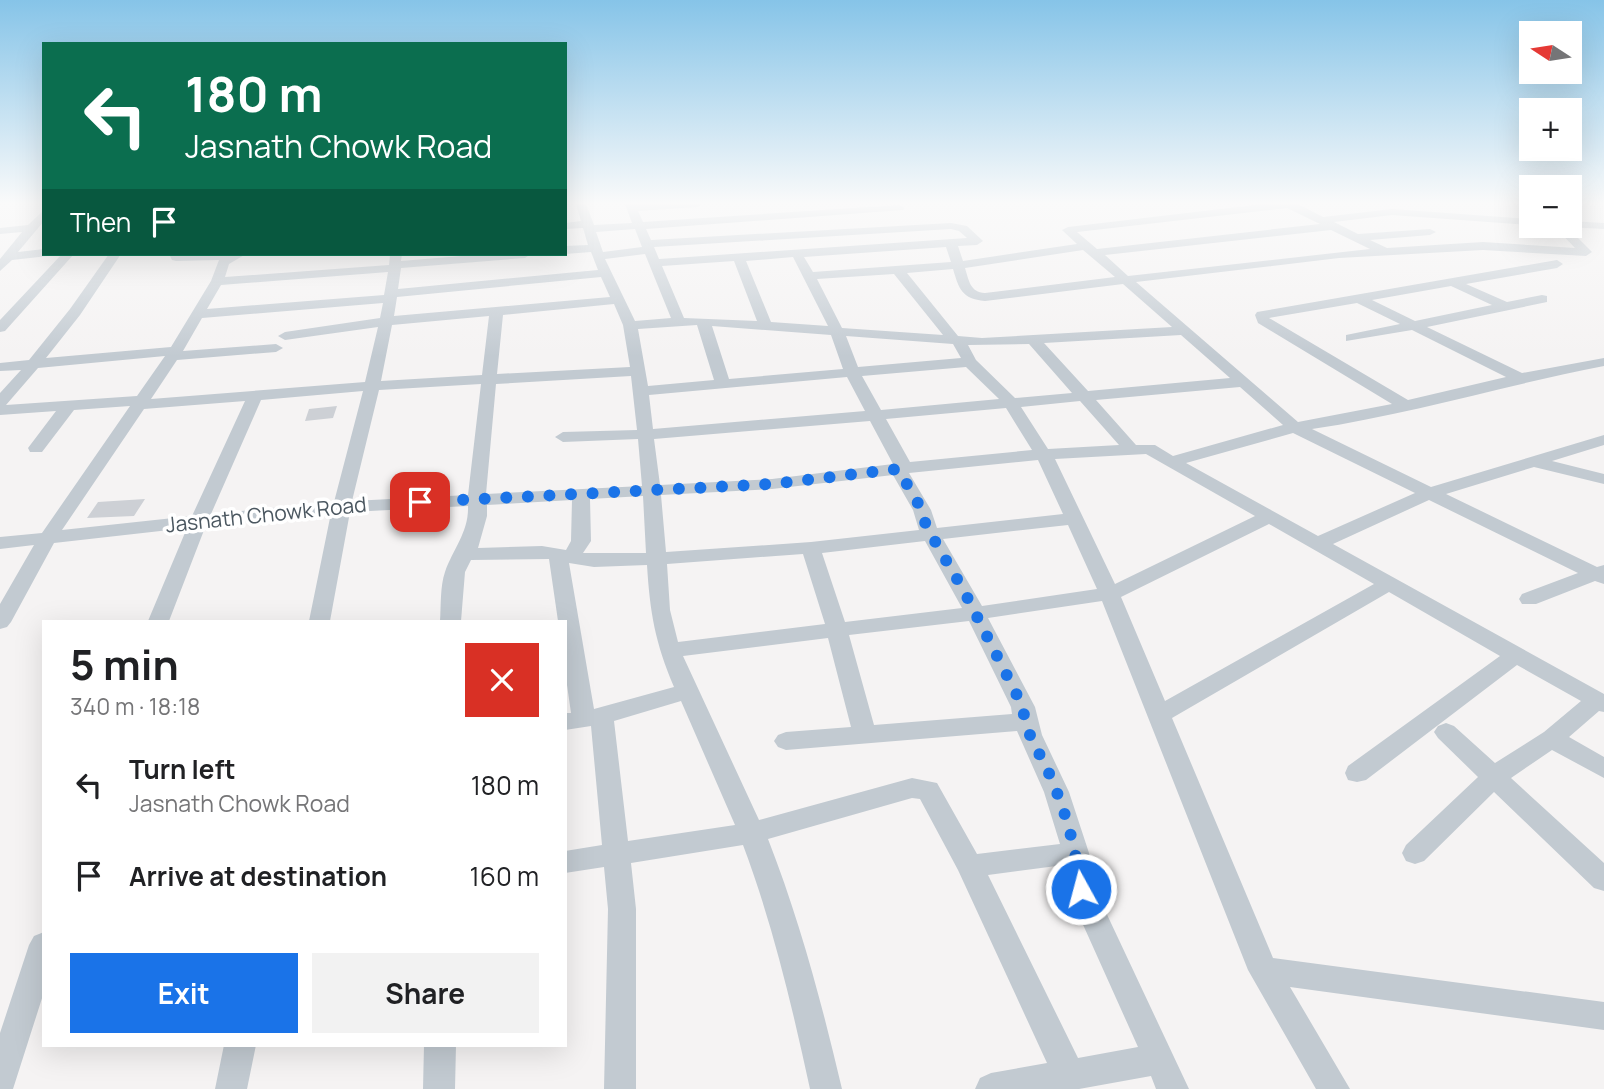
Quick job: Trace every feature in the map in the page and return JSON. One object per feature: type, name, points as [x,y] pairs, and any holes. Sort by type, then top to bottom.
[{"type":"street","points":[[4,262],[36,255]]},
{"type":"street","points":[[599,255],[630,325],[651,489],[660,610],[669,649],[773,887],[799,972],[826,1089]]},
{"type":"street","points":[[653,255],[679,321]]},
{"type":"street","points":[[657,263],[785,255]]},
{"type":"street","points":[[797,255],[837,331],[852,372],[904,468],[1044,454],[1149,449],[1601,702],[1493,777],[1415,853]]},
{"type":"street","points":[[955,255],[966,290],[969,295],[979,297],[1343,255]]},
{"type":"street","points":[[810,276],[958,265],[1047,255]]},
{"type":"street","points":[[1095,255],[1295,427],[1601,574]]},
{"type":"street","points":[[0,328],[66,256]]},
{"type":"street","points":[[0,402],[35,364],[91,292],[114,256]]},
{"type":"street","points":[[176,256],[185,259],[223,256]]},
{"type":"street","points":[[0,622],[48,537],[174,353],[217,281],[225,262],[234,256]]},
{"type":"street","points":[[217,281],[395,262],[492,256]]},
{"type":"street","points":[[198,314],[392,296],[533,256]]},
{"type":"street","points":[[739,258],[765,325]]},
{"type":"street","points":[[319,620],[341,507],[374,386],[392,296],[395,262]]},
{"type":"street","points":[[1407,406],[1261,317],[1264,313],[1557,264]]},
{"type":"street","points":[[898,270],[957,340],[970,362],[1011,403],[1044,454],[1110,594],[1263,970],[1334,1089]]},
{"type":"street","points":[[1452,282],[1507,307]]},
{"type":"street","points":[[1358,298],[1520,378]]},
{"type":"street","points":[[1351,338],[1542,299]]},
{"type":"street","points":[[0,367],[281,342],[387,321],[617,300]]},
{"type":"street","points":[[450,620],[455,572],[475,531],[478,516],[477,498],[496,312]]},
{"type":"street","points":[[630,325],[703,321],[957,340],[1034,341],[1185,331]]},
{"type":"street","points":[[703,321],[723,384]]},
{"type":"street","points":[[1034,341],[1130,448]]},
{"type":"street","points":[[0,411],[490,380],[723,384],[970,362]]},
{"type":"street","points":[[1173,461],[1295,427],[1407,406],[1520,378],[1604,362]]},
{"type":"street","points":[[563,437],[681,433],[1242,382]]},
{"type":"street","points":[[158,620],[255,396]]},
{"type":"street","points":[[36,448],[69,405]]},
{"type":"street","points":[[1316,544],[1429,493],[1604,440]]},
{"type":"street","points":[[1531,461],[1604,479]]},
{"type":"street","name":"Jasnath Chowk Road","points":[[0,543],[200,519],[341,507],[772,484],[898,469],[922,510],[931,534],[976,613],[1023,707],[1024,722],[1051,776],[1071,829],[1081,889],[1174,1089]]},
{"type":"street","points":[[565,555],[581,541],[581,493]]},
{"type":"street","points":[[669,649],[976,613],[1110,594],[1268,517]]},
{"type":"street","points":[[464,554],[565,555],[594,561],[655,559],[811,548],[1076,518]]},
{"type":"street","points":[[811,548],[837,630],[865,735]]},
{"type":"street","points":[[565,555],[584,719],[616,853],[621,909],[620,1089]]},
{"type":"street","points":[[1529,599],[1601,574]]},
{"type":"street","points":[[1158,715],[1389,584]]},
{"type":"street","points":[[1357,772],[1516,655]]},
{"type":"street","points":[[584,719],[688,691]]},
{"type":"street","points":[[786,741],[1024,722]]},
{"type":"street","points":[[1446,732],[1604,880]]},
{"type":"street","points":[[1552,738],[1604,769]]},
{"type":"street","points":[[567,862],[752,834],[912,788],[928,790],[970,866],[1069,1074]]},
{"type":"street","points":[[970,866],[1076,853]]},
{"type":"street","points":[[0,1081],[42,951]]},
{"type":"street","points":[[1263,970],[1604,1016]]},
{"type":"street","points":[[232,1089],[240,1047]]},
{"type":"street","points":[[439,1089],[440,1047]]},
{"type":"street","points":[[992,1089],[1159,1059]]},
{"type":"building","points":[[337,406],[333,418],[305,421],[309,409]]},
{"type":"building","points":[[145,499],[134,516],[87,518],[98,502]]},
{"type":"route","points":[[420,502],[772,484],[898,469],[922,510],[926,526],[964,591],[1023,707],[1024,726],[1051,776],[1071,829],[1078,857],[1081,889]]}]
